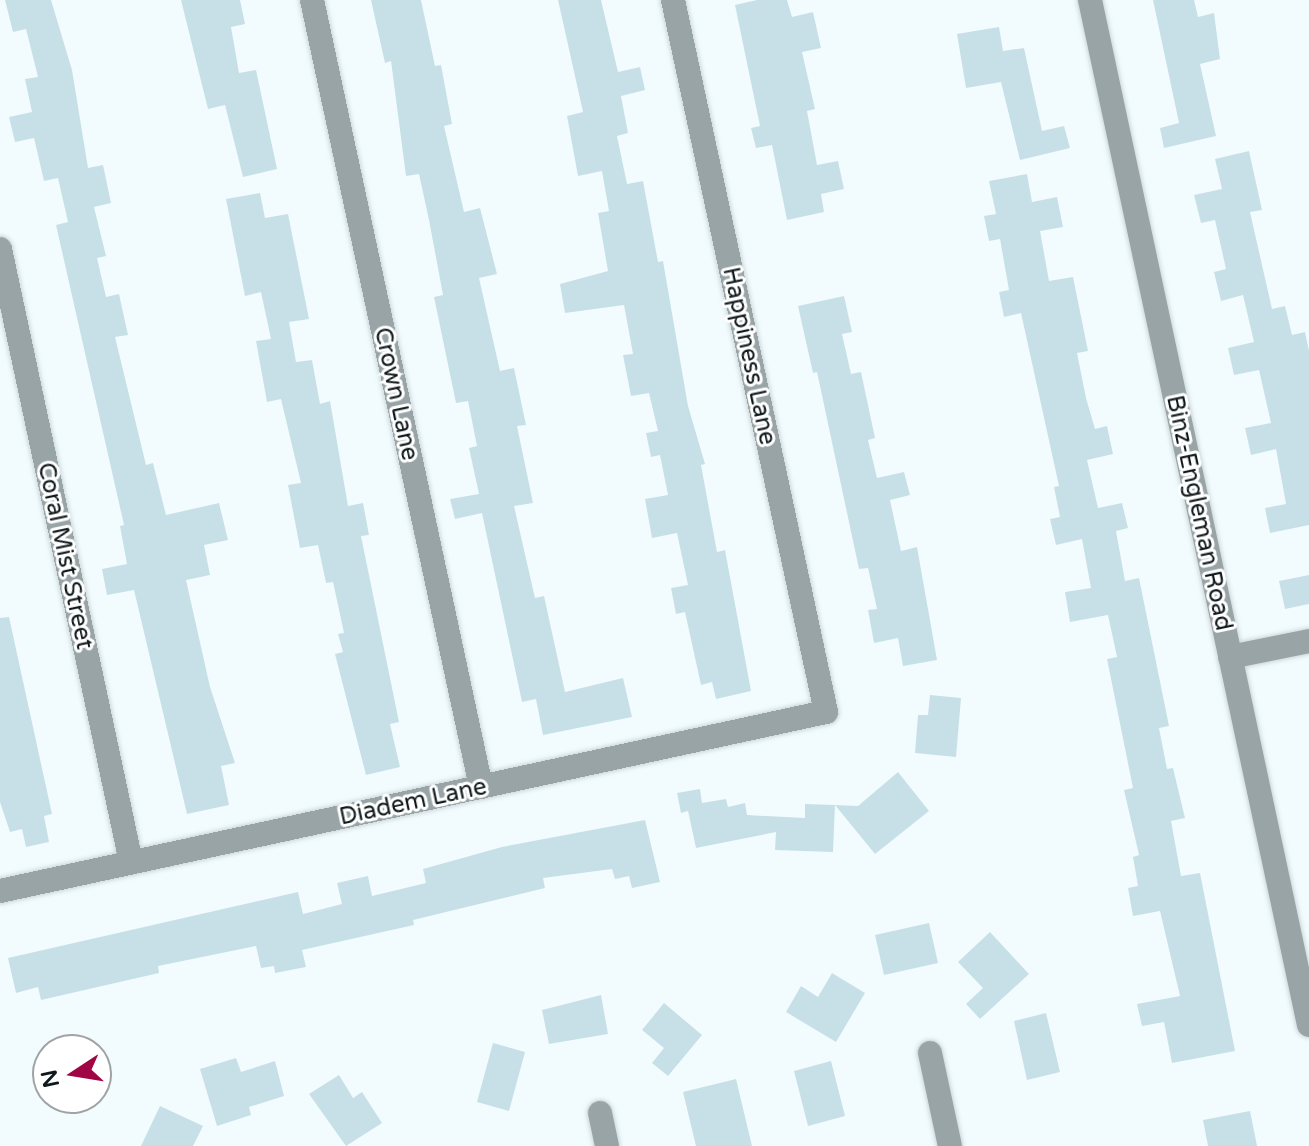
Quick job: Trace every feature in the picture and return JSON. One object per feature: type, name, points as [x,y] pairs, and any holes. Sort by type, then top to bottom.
[{"type":"street","name":"Crown Lane","points":[[312,0],[481,787]]},
{"type":"street","name":"Happiness Lane","points":[[673,0],[826,712]]},
{"type":"street","name":"Binz-Engleman Road","points":[[1090,0],[1309,1025]]},
{"type":"street","name":"Coral Mist Street","points":[[0,249],[131,862]]},
{"type":"street","points":[[1230,657],[1309,641]]},
{"type":"street","name":"Diadem Lane","points":[[0,891],[826,712]]},
{"type":"street","points":[[930,1053],[950,1146]]},
{"type":"street","points":[[600,1113],[607,1146]]},
{"type":"building","points":[[5,0],[51,0],[72,70],[88,168],[103,165],[111,203],[94,207],[106,256],[97,258],[106,297],[119,294],[128,335],[115,337],[146,465],[153,463],[166,515],[219,503],[228,540],[204,545],[210,575],[186,580],[210,687],[235,763],[221,766],[229,805],[187,814],[134,590],[107,595],[102,569],[127,564],[120,526],[124,525],[56,225],[68,222],[58,178],[44,181],[34,138],[15,142],[9,117],[32,112],[25,79],[38,77],[26,29],[13,32]]},
{"type":"building","points":[[181,0],[240,0],[245,24],[231,27],[239,73],[256,70],[277,169],[243,177],[225,105],[208,109]]},
{"type":"building","points":[[371,0],[421,0],[435,66],[441,65],[452,124],[444,126],[464,212],[480,208],[497,274],[479,278],[500,371],[514,368],[526,425],[517,426],[533,503],[514,506],[535,598],[544,596],[565,692],[623,678],[632,717],[543,735],[536,699],[522,702],[482,513],[455,519],[450,499],[479,494],[469,448],[477,446],[468,401],[456,403],[434,297],[443,295],[429,220],[419,174],[406,176],[391,61],[385,63]]},
{"type":"building","points":[[558,0],[601,0],[618,72],[640,67],[645,90],[621,96],[628,133],[617,136],[627,184],[643,181],[658,262],[663,261],[688,406],[705,464],[701,465],[717,552],[725,550],[751,691],[716,699],[712,682],[701,685],[685,612],[676,614],[671,588],[688,585],[677,533],[652,538],[645,499],[668,495],[660,455],[651,457],[646,433],[658,431],[649,393],[631,396],[623,355],[633,354],[624,305],[565,313],[560,284],[608,271],[598,213],[609,211],[602,171],[578,176],[567,116],[583,112]]},
{"type":"building","points":[[757,0],[787,0],[792,17],[813,12],[821,48],[802,52],[815,109],[807,111],[817,165],[838,161],[844,189],[821,194],[824,212],[787,220],[772,145],[756,148],[751,128],[760,126],[735,5]]},
{"type":"building","points":[[1153,0],[1194,0],[1198,17],[1214,13],[1220,59],[1200,64],[1216,136],[1164,148],[1160,128],[1179,123]]},
{"type":"building","points":[[999,27],[1003,51],[1024,48],[1042,131],[1064,126],[1070,148],[1020,160],[1001,82],[966,88],[957,34]]},
{"type":"building","points":[[1249,151],[1262,210],[1250,212],[1272,309],[1285,306],[1292,335],[1305,332],[1309,351],[1309,525],[1270,533],[1265,508],[1286,504],[1276,449],[1251,455],[1245,428],[1271,423],[1259,370],[1234,375],[1228,348],[1254,342],[1243,295],[1221,301],[1214,272],[1226,269],[1215,220],[1201,223],[1194,195],[1222,189],[1215,159]]},
{"type":"building","points":[[1027,174],[1032,202],[1057,197],[1063,227],[1040,231],[1049,281],[1073,277],[1088,351],[1077,353],[1086,398],[1095,429],[1107,426],[1113,454],[1087,460],[1098,508],[1122,503],[1128,528],[1116,531],[1125,581],[1139,578],[1169,726],[1159,728],[1167,769],[1173,768],[1185,818],[1171,821],[1181,876],[1200,873],[1235,1051],[1172,1063],[1164,1022],[1142,1026],[1137,1004],[1180,996],[1160,911],[1133,916],[1128,888],[1138,886],[1133,857],[1139,855],[1124,790],[1133,788],[1107,659],[1117,657],[1108,615],[1070,622],[1065,592],[1091,588],[1082,539],[1056,545],[1050,519],[1060,517],[1054,487],[1059,486],[1021,313],[1004,317],[999,292],[1009,290],[1000,239],[989,241],[984,216],[996,214],[989,181]]},
{"type":"building","points":[[260,193],[265,218],[288,214],[309,319],[289,322],[296,362],[312,360],[320,404],[330,401],[348,506],[363,503],[369,535],[361,536],[399,722],[390,724],[400,767],[366,775],[335,654],[343,652],[338,634],[344,633],[333,582],[326,583],[318,545],[300,548],[288,485],[301,483],[281,399],[267,402],[256,341],[271,339],[261,292],[245,296],[226,199]]},
{"type":"building","points":[[844,296],[852,332],[842,334],[851,374],[861,372],[875,438],[868,440],[877,478],[904,472],[910,495],[890,500],[901,551],[917,547],[937,660],[903,666],[898,638],[874,643],[868,610],[877,609],[868,568],[859,569],[817,372],[813,373],[798,306]]},
{"type":"building","points":[[1309,575],[1309,604],[1285,609],[1279,581]]},
{"type":"building","points":[[9,617],[52,814],[44,816],[49,842],[26,847],[22,829],[10,832],[0,802],[0,618]]},
{"type":"building","points":[[930,695],[961,698],[956,757],[915,753],[918,715],[928,715]]},
{"type":"building","points":[[898,772],[929,811],[875,854],[835,805],[858,806]]},
{"type":"building","points":[[700,789],[702,803],[726,799],[728,807],[745,803],[747,815],[805,818],[805,804],[835,805],[833,852],[775,850],[776,832],[696,848],[688,811],[681,813],[677,793]]},
{"type":"building","points":[[645,820],[660,882],[632,888],[629,876],[615,879],[612,869],[543,878],[545,888],[413,920],[414,925],[302,950],[306,967],[275,973],[274,966],[261,968],[256,946],[158,966],[159,973],[41,1000],[38,987],[16,993],[8,958],[298,892],[303,914],[342,904],[337,883],[368,876],[372,896],[426,883],[423,869],[502,847]]},
{"type":"building","points":[[929,923],[938,963],[884,975],[875,935]]},
{"type":"building","points":[[990,932],[1029,974],[980,1019],[966,1004],[983,988],[958,962]]},
{"type":"building","points":[[832,973],[865,993],[836,1042],[786,1012],[801,986],[818,997]]},
{"type":"building","points":[[601,995],[608,1034],[549,1044],[542,1010]]},
{"type":"building","points":[[664,1003],[702,1035],[668,1076],[652,1063],[664,1048],[642,1030]]},
{"type":"building","points":[[1046,1013],[1060,1072],[1027,1080],[1014,1021]]},
{"type":"building","points":[[493,1043],[525,1052],[509,1111],[477,1102]]},
{"type":"building","points":[[236,1058],[241,1072],[275,1061],[284,1096],[249,1107],[251,1115],[217,1126],[200,1069]]},
{"type":"building","points":[[831,1061],[845,1116],[808,1126],[794,1071]]},
{"type":"building","points":[[339,1075],[353,1098],[362,1092],[382,1123],[346,1146],[309,1094]]},
{"type":"building","points":[[736,1079],[752,1146],[696,1146],[683,1092]]},
{"type":"building","points":[[160,1106],[203,1126],[193,1146],[141,1146]]},
{"type":"building","points":[[1250,1111],[1257,1146],[1208,1146],[1203,1120]]}]
